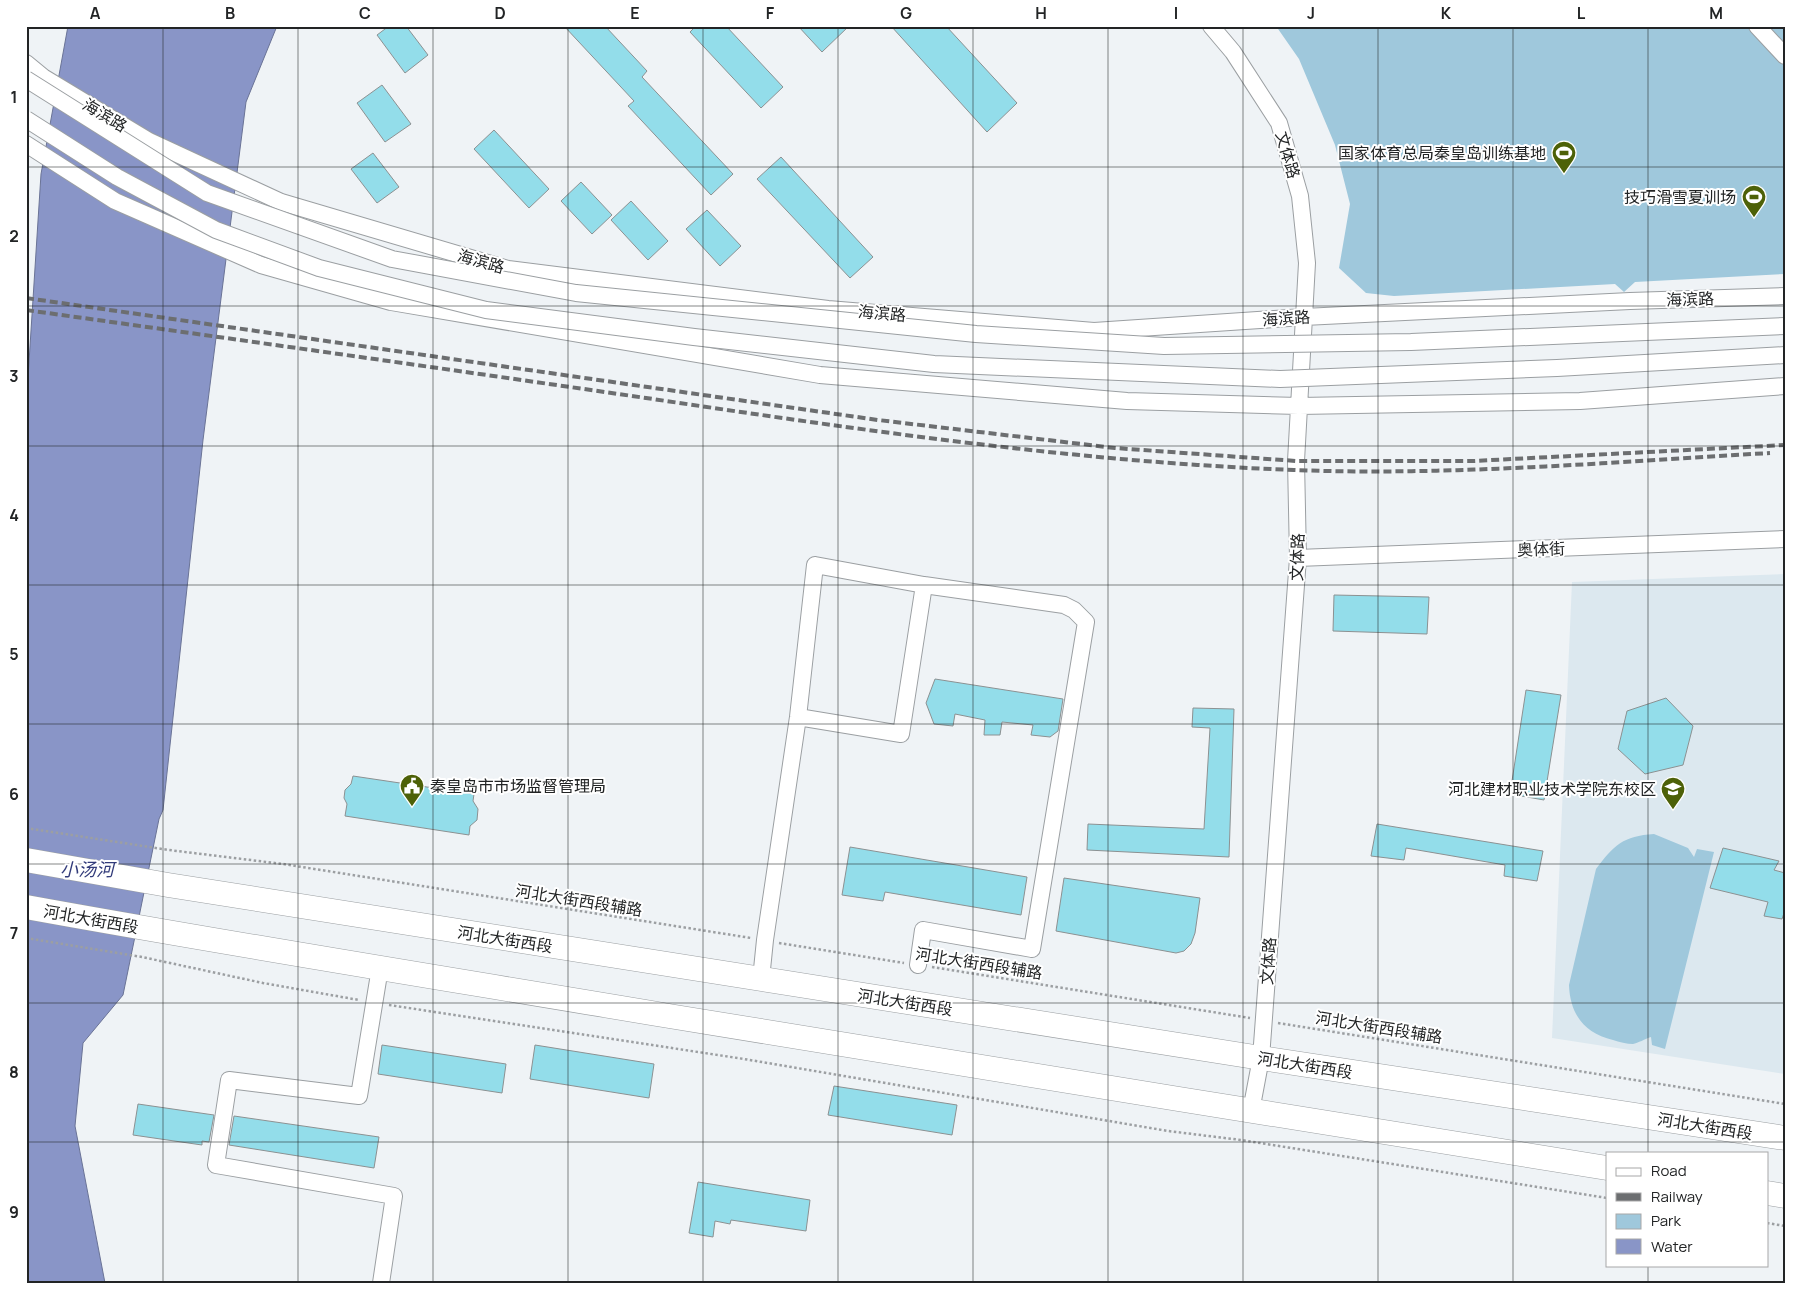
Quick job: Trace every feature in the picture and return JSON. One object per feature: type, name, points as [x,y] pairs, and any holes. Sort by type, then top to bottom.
[{"type":"highway","name":"河北大街西段","points":[[26,860],[168,885],[761,979],[1785,1138]]},
{"type":"highway","name":"河北大街西段","points":[[26,907],[380,968],[1606,1168]]},
{"type":"highway","points":[[1768,1193],[1785,1196]]},
{"type":"street","name":"文体路","points":[[1211,26],[1233,52],[1279,123],[1300,196],[1307,263],[1296,461],[1298,558],[1262,1058],[1251,1111]]},
{"type":"street","points":[[1757,26],[1785,56]]},
{"type":"street","name":"海滨路","points":[[26,63],[43,77],[149,141],[281,202],[508,269],[828,309],[1094,332],[1304,317],[1785,296]]},
{"type":"street","name":"海滨路","points":[[26,79],[207,193],[392,258],[576,293],[976,334],[1164,346],[1411,342],[1785,326]]},
{"type":"street","points":[[26,119],[117,177],[216,230],[319,268],[486,310],[685,336],[934,364],[1280,379],[1557,368],[1785,355]]},
{"type":"street","points":[[26,144],[115,201],[261,265],[391,302],[493,321],[820,375],[1127,401],[1299,406],[1580,401],[1785,386]]},
{"type":"street","name":"奥体街","points":[[1298,558],[1785,539]]},
{"type":"street","points":[[761,979],[764,940],[798,717],[815,565],[924,585],[1064,605],[1074,610],[1086,622],[1032,949],[923,930],[918,965]]},
{"type":"street","points":[[798,717],[901,734],[924,585]]},
{"type":"street","points":[[380,968],[359,1096],[229,1080],[216,1165],[394,1196],[381,1283]]},
{"type":"path","name":"河北大街西段辅路","points":[[26,828],[169,850],[283,864],[1785,1104]]},
{"type":"path","points":[[26,938],[142,957],[262,983],[375,1003],[744,1059],[1168,1131],[1241,1140],[1606,1198]]},
{"type":"path","points":[[1768,1223],[1785,1226]]},
{"type":"shaded area","name":"河北建材职业技术学院东校区","points":[[1785,574],[1785,1074],[1552,1038],[1572,582]]},
{"type":"green space","name":"国家体育总局秦皇岛训练基地","points":[[1276,26],[1785,26],[1785,274],[1635,282],[1624,292],[1615,284],[1394,296],[1366,293],[1339,268],[1350,204],[1335,145],[1299,59]]},
{"type":"green space","points":[[1654,834],[1688,848],[1694,857],[1697,849],[1714,852],[1665,1049],[1652,1045],[1651,1037],[1631,1044],[1615,1041],[1594,1033],[1580,1021],[1572,1005],[1569,985],[1596,869],[1620,843],[1634,837]]},
{"type":"water","name":"小汤河","points":[[68,26],[277,26],[246,102],[203,440],[163,810],[159,819],[123,995],[83,1043],[75,1126],[105,1283],[26,1283],[26,409],[41,174]]},
{"type":"building","points":[[389,26],[406,26],[428,55],[405,73],[377,35]]},
{"type":"building","points":[[564,26],[605,26],[647,71],[642,77],[733,174],[711,195],[628,106],[634,101]]},
{"type":"building","points":[[696,26],[726,26],[783,87],[761,108],[690,32]]},
{"type":"building","points":[[798,26],[849,26],[822,52]]},
{"type":"building","points":[[891,26],[946,26],[1017,103],[987,132]]},
{"type":"building","points":[[382,85],[411,124],[385,142],[357,103]]},
{"type":"building","points":[[494,130],[549,189],[529,208],[474,149]]},
{"type":"building","points":[[373,153],[399,187],[377,203],[351,169]]},
{"type":"building","points":[[781,157],[873,257],[850,278],[757,179]]},
{"type":"building","points":[[581,182],[612,215],[592,234],[561,201]]},
{"type":"building","points":[[631,201],[668,241],[648,260],[611,220]]},
{"type":"building","points":[[707,210],[741,246],[720,266],[686,229]]},
{"type":"building","points":[[1334,595],[1429,597],[1427,634],[1333,631]]},
{"type":"building","points":[[935,679],[1063,699],[1058,731],[1050,737],[1031,735],[1033,725],[1002,722],[1000,735],[984,735],[985,720],[955,714],[953,726],[934,724],[926,703]]},
{"type":"building","points":[[1526,690],[1561,695],[1544,800],[1510,794]]},
{"type":"building","points":[[1666,698],[1693,726],[1683,765],[1645,774],[1618,749],[1627,711]]},
{"type":"building","points":[[1193,708],[1234,709],[1229,857],[1087,850],[1088,824],[1204,829],[1210,728],[1192,727]]},
{"type":"building","name":"秦皇岛市市场监督管理局","points":[[353,776],[474,794],[473,801],[478,809],[477,820],[470,826],[469,835],[345,816],[347,804],[344,798],[345,790],[351,784]]},
{"type":"building","points":[[1377,824],[1543,851],[1537,881],[1504,876],[1505,865],[1406,848],[1404,860],[1371,856]]},
{"type":"building","points":[[850,847],[1027,877],[1021,915],[885,892],[883,901],[842,895]]},
{"type":"building","points":[[1723,848],[1779,861],[1774,870],[1785,873],[1785,910],[1782,919],[1764,916],[1768,902],[1710,888]]},
{"type":"building","points":[[1064,878],[1200,898],[1195,933],[1191,944],[1184,951],[1176,953],[1056,931]]},
{"type":"building","points":[[382,1045],[506,1064],[502,1093],[378,1074]]},
{"type":"building","points":[[535,1045],[654,1064],[649,1098],[530,1079]]},
{"type":"building","points":[[834,1086],[957,1105],[952,1135],[828,1115]]},
{"type":"building","points":[[138,1104],[214,1115],[209,1142],[202,1141],[202,1145],[133,1135]]},
{"type":"building","points":[[234,1116],[379,1137],[374,1168],[229,1145]]},
{"type":"building","points":[[698,1182],[810,1200],[806,1231],[731,1220],[730,1224],[715,1221],[713,1237],[689,1233]]},
{"type":"railway","points":[[26,298],[878,420],[1115,448],[1296,461],[1473,461],[1785,445]]},
{"type":"railway","points":[[26,310],[889,433],[1132,460],[1294,470],[1413,471],[1473,470],[1770,453]]},
{"type":"place","name":"国家体育总局秦皇岛训练基地","points":[[1564,174]]},
{"type":"place","name":"技巧滑雪夏训场","points":[[1754,218]]},
{"type":"place","name":"秦皇岛市市场监督管理局","points":[[412,807]]},
{"type":"place","name":"河北建材职业技术学院东校区","points":[[1673,810]]}]
